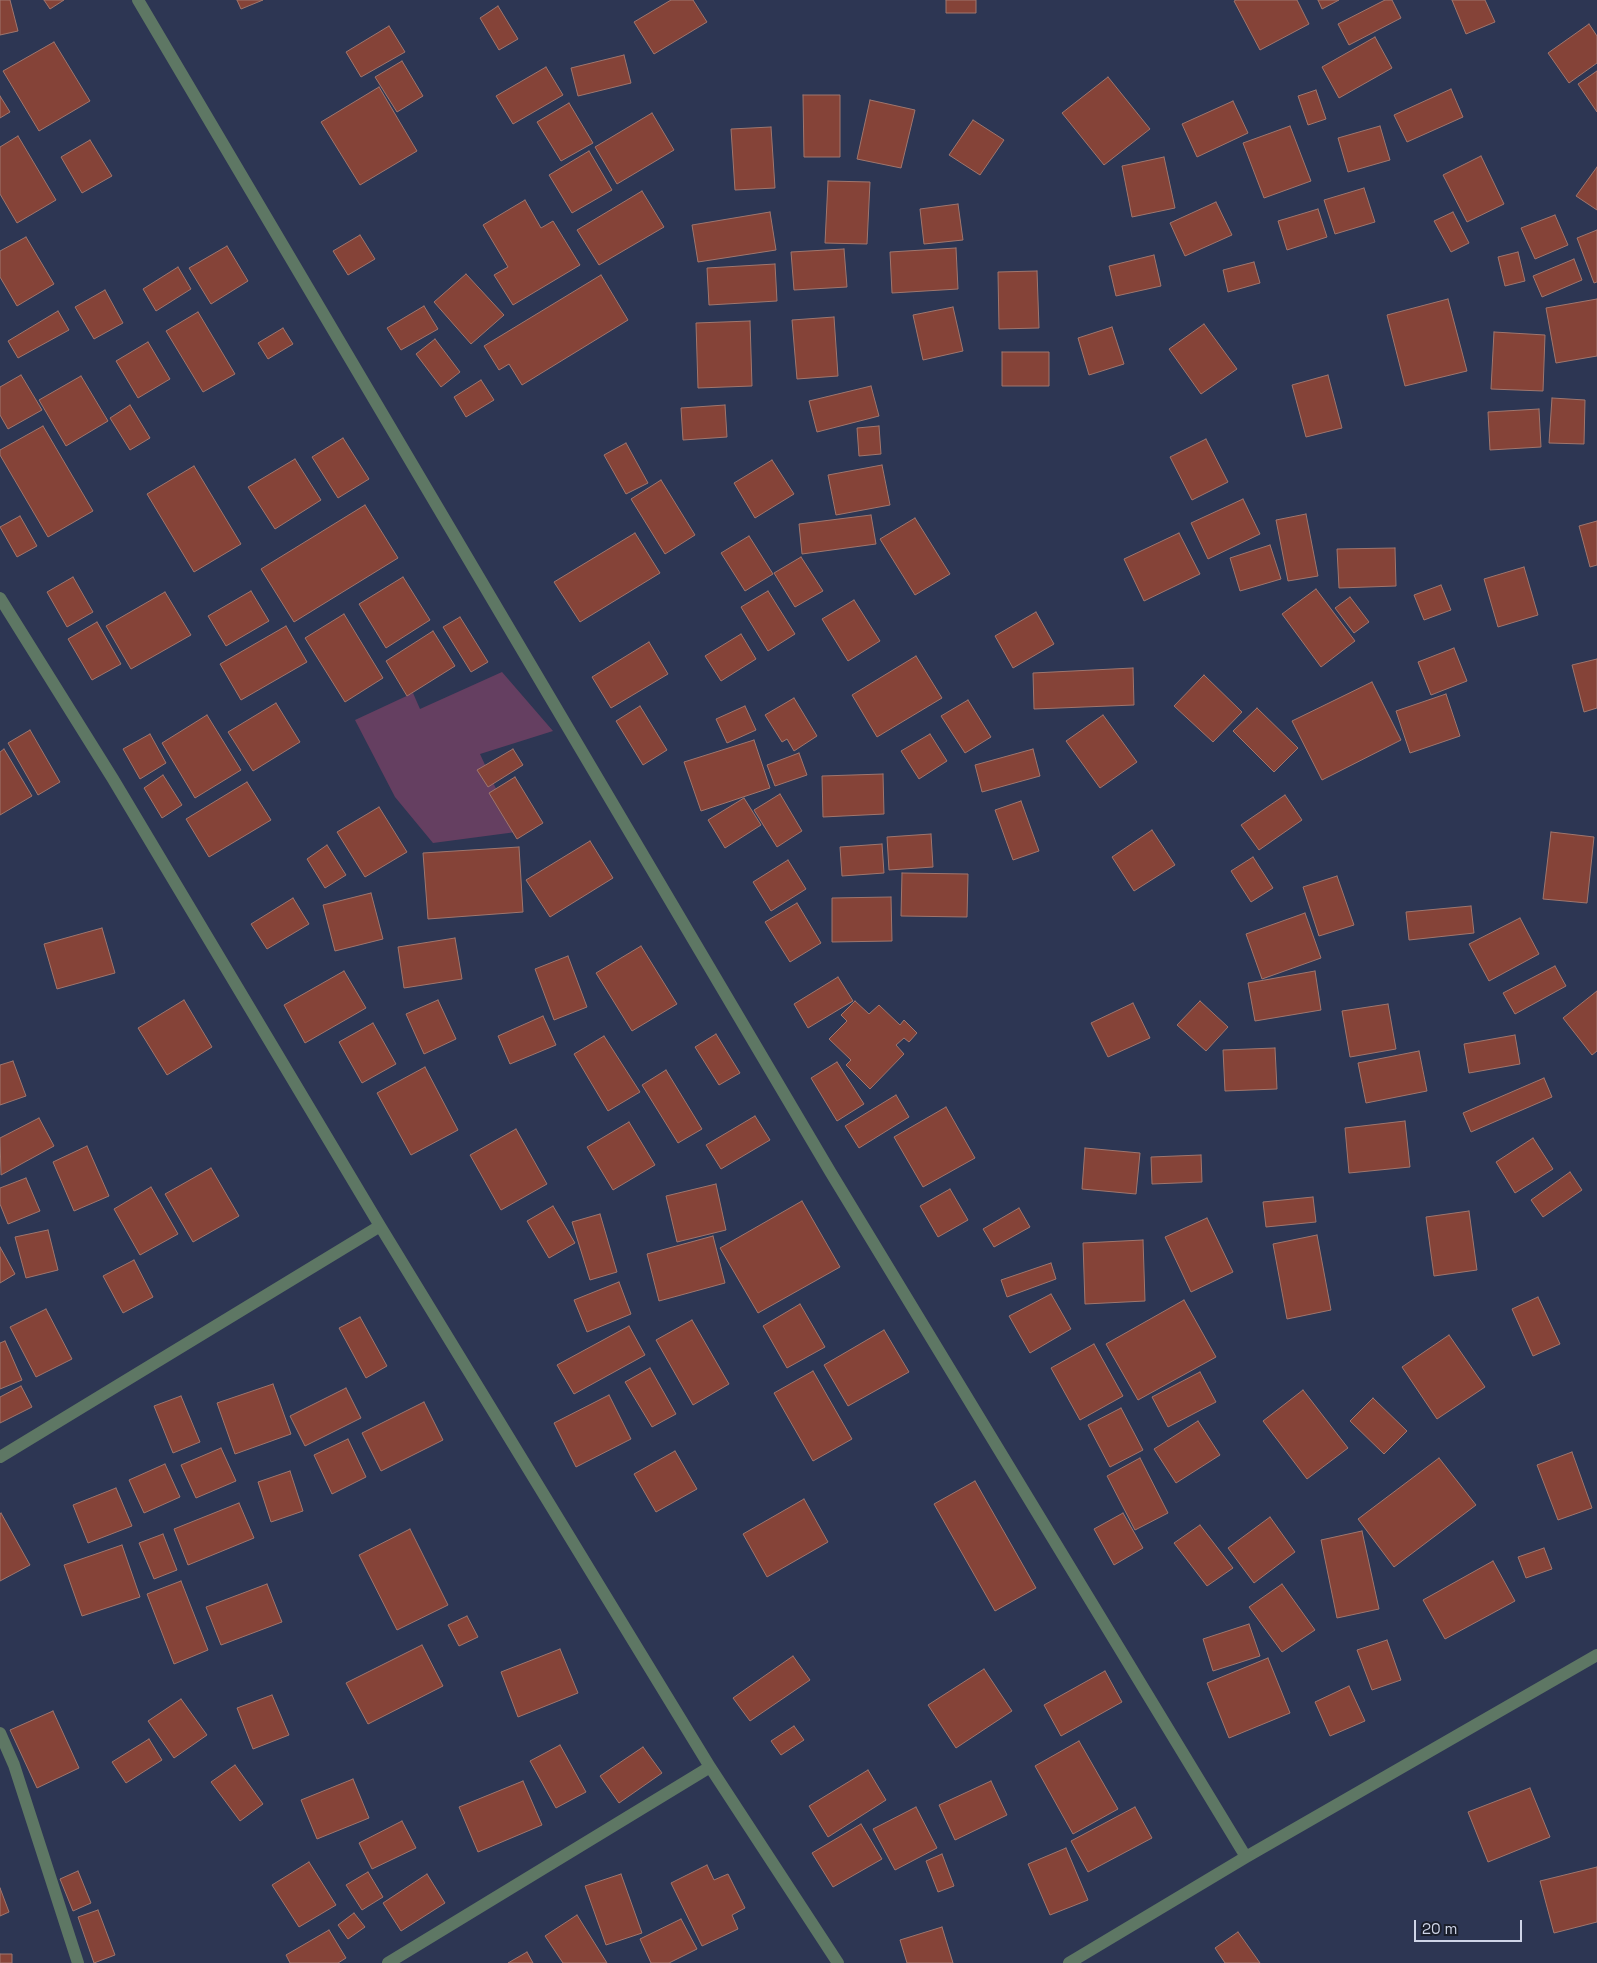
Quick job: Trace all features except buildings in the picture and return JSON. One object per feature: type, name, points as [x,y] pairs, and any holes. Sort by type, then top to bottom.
[{"type":"street","points":[[138,0],[826,1164],[1246,1857]]},
{"type":"street","points":[[0,598],[113,779],[380,1226],[710,1767],[838,1963]]},
{"type":"street","points":[[0,1457],[380,1226]]},
{"type":"street","points":[[1069,1963],[1246,1857],[1597,1656]]},
{"type":"street","points":[[0,1733],[14,1765],[78,1963]]},
{"type":"street","points":[[388,1963],[710,1767]]},
{"type":"shaded area","points":[[502,672],[553,731],[480,754],[516,832],[433,843],[395,797],[355,720],[413,693],[420,709]]}]
